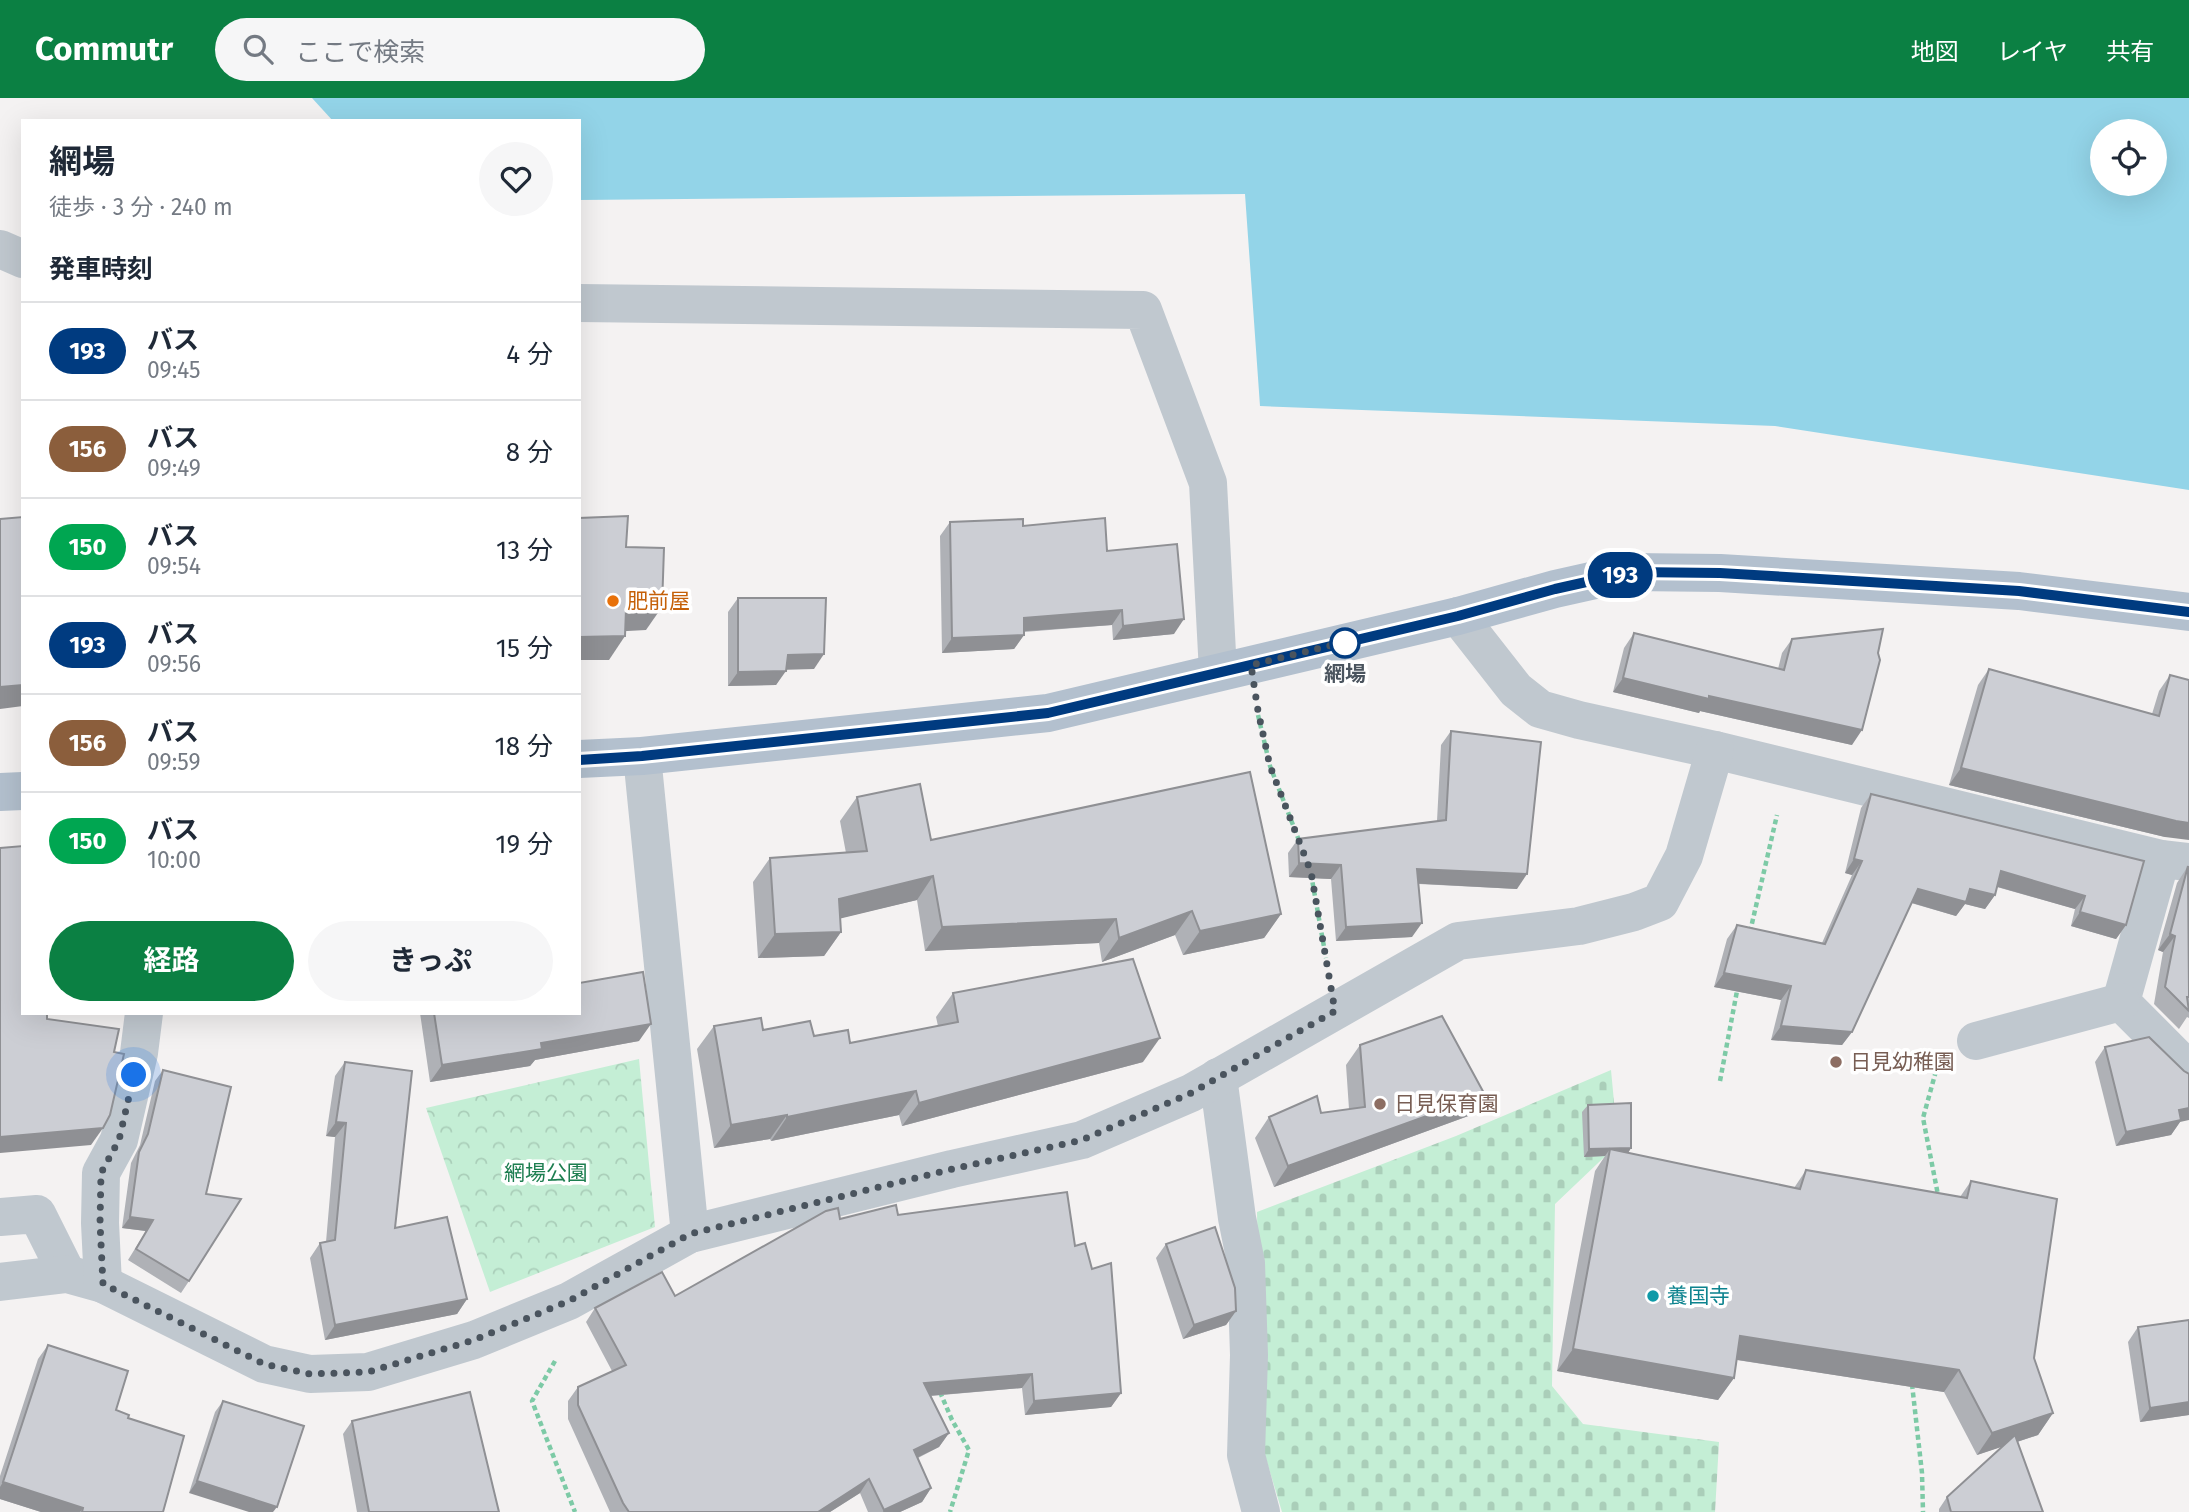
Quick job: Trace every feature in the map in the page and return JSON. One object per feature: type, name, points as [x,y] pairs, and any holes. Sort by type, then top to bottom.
[{"type":"main road","points":[[581,760],[642,756],[1048,713],[1631,572],[1720,573],[2019,591],[2189,612]]},
{"type":"main road","points":[[0,792],[21,791]]},
{"type":"street","points":[[0,249],[21,258]]},
{"type":"street","points":[[581,303],[1143,310],[1208,483],[1235,669]]},
{"type":"street","points":[[1458,616],[1516,690],[1540,709],[2175,860],[2121,1002]]},
{"type":"street","points":[[0,1282],[67,1274],[103,1284],[264,1364],[310,1374],[368,1372],[474,1340],[569,1301],[690,1234],[952,1169],[1082,1140],[1191,1093],[1458,941],[1579,926],[1634,912],[1660,902],[1684,856],[1715,750]]},
{"type":"street","points":[[642,756],[690,1234]]},
{"type":"street","points":[[1976,1041],[2121,1002]]},
{"type":"street","points":[[2121,1002],[2189,1070]]},
{"type":"street","points":[[103,1284],[101,1173],[119,1140],[144,1015]]},
{"type":"street","points":[[1218,1077],[1237,1218],[1246,1263],[1250,1354],[1246,1455],[1261,1512]]},
{"type":"street","points":[[0,1217],[37,1214],[67,1274]]},
{"type":"path","points":[[1235,669],[1258,711],[1270,766],[1302,848]]},
{"type":"path","points":[[1748,943],[1789,768]]},
{"type":"path","points":[[1311,872],[1335,1011]]},
{"type":"path","points":[[1720,1081],[1737,991]]},
{"type":"path","points":[[1936,1070],[1923,1118],[1939,1205]]},
{"type":"path","points":[[548,1310],[559,1354],[532,1401],[575,1512]]},
{"type":"path","points":[[1912,1382],[1922,1473],[1923,1512]]},
{"type":"path","points":[[937,1384],[952,1420],[969,1450],[950,1512]]},
{"type":"green space","name":"網場公園","points":[[639,1059],[655,1227],[490,1292],[426,1108]]},
{"type":"green space","points":[[1611,1070],[1618,1144],[1555,1204],[1552,1386],[1583,1424],[1719,1442],[1715,1512],[1282,1512],[1261,1442],[1257,1212],[1456,1136]]},
{"type":"water","points":[[312,98],[2189,98],[2189,490],[1775,426],[1260,406],[1245,194],[581,200],[581,119],[331,119]]},
{"type":"building","name":"肥前屋","points":[[628,516],[626,547],[664,548],[662,607],[626,609],[625,636],[581,637],[581,518]]},
{"type":"building","points":[[21,517],[21,685],[0,687],[0,519]]},
{"type":"building","points":[[1105,518],[1107,551],[1177,544],[1184,619],[1123,626],[1122,610],[1024,618],[1024,635],[952,638],[950,522],[1023,519],[1023,526]]},
{"type":"building","points":[[738,598],[826,598],[824,654],[788,655],[786,671],[738,672]]},
{"type":"building","points":[[1883,629],[1878,653],[1880,660],[1862,730],[1709,696],[1709,699],[1623,678],[1634,633],[1784,670],[1792,639]]},
{"type":"building","points":[[1989,669],[2159,716],[2170,675],[2189,680],[2189,823],[1961,768]]},
{"type":"building","points":[[1451,731],[1541,742],[1527,874],[1417,869],[1422,923],[1346,927],[1341,865],[1299,863],[1298,839],[1446,820]]},
{"type":"building","points":[[1250,772],[1281,914],[1200,931],[1192,911],[1119,938],[1116,919],[942,927],[933,876],[839,899],[841,932],[775,934],[770,858],[867,851],[857,797],[920,784],[931,840]]},
{"type":"building","points":[[1871,794],[2144,861],[2126,925],[2080,912],[2085,896],[2001,871],[1995,895],[1970,889],[1966,902],[1918,889],[1852,1032],[1781,1026],[1791,986],[1724,973],[1737,925],[1825,944],[1862,861],[1854,859]]},
{"type":"building","points":[[21,846],[21,1015],[47,1015],[47,1019],[119,1029],[114,1052],[124,1054],[110,1115],[103,1128],[0,1137],[0,848]]},
{"type":"building","points":[[2188,866],[2189,1011],[2165,987],[2175,936],[2170,934]]},
{"type":"building","points":[[1133,959],[1160,1038],[919,1103],[916,1091],[787,1117],[731,1125],[714,1026],[761,1018],[763,1030],[810,1021],[814,1036],[848,1030],[850,1043],[958,1022],[953,993]]},
{"type":"building","points":[[643,972],[651,1024],[541,1043],[542,1049],[442,1065],[434,1015],[581,1015],[581,983]]},
{"type":"building","points":[[1442,1016],[1485,1095],[1288,1166],[1269,1117],[1317,1096],[1321,1113],[1365,1107],[1360,1045]]},
{"type":"building","points":[[2149,1037],[2189,1074],[2189,1108],[2179,1110],[2181,1120],[2126,1132],[2105,1047]]},
{"type":"building","points":[[345,1062],[412,1071],[395,1228],[447,1217],[467,1299],[335,1325],[320,1243],[335,1240],[346,1123],[336,1122]]},
{"type":"building","points":[[163,1070],[231,1087],[206,1194],[241,1199],[189,1281],[136,1249],[153,1220],[130,1217],[139,1152],[148,1134]]},
{"type":"building","points":[[1631,1103],[1631,1148],[1589,1149],[1588,1105]]},
{"type":"building","points":[[1610,1149],[1800,1189],[1806,1170],[1967,1198],[1971,1181],[2057,1199],[2034,1358],[2053,1413],[1992,1433],[1959,1370],[1740,1336],[1734,1378],[1573,1349]]},
{"type":"building","points":[[1067,1192],[1075,1246],[1085,1243],[1092,1269],[1111,1263],[1121,1393],[1034,1401],[1032,1374],[924,1383],[949,1433],[914,1450],[931,1488],[884,1510],[869,1479],[818,1512],[629,1512],[578,1405],[578,1387],[626,1365],[595,1308],[662,1272],[675,1296],[826,1211],[838,1208],[840,1219],[896,1205],[898,1215]]},
{"type":"building","points":[[1215,1227],[1235,1288],[1236,1311],[1194,1325],[1166,1244]]},
{"type":"building","points":[[2189,1320],[2189,1402],[2150,1408],[2138,1327]]},
{"type":"building","points":[[48,1345],[128,1371],[116,1410],[129,1415],[128,1418],[184,1436],[163,1512],[82,1512],[83,1508],[3,1482]]},
{"type":"building","points":[[470,1392],[499,1512],[369,1512],[352,1421]]},
{"type":"building","points":[[223,1401],[304,1426],[277,1507],[197,1481]]},
{"type":"building","points":[[2015,1435],[2043,1512],[1951,1512],[1947,1497]]},
{"type":"bus line","name":"193","points":[[581,760],[642,756],[1048,713],[1631,572],[1720,573],[2019,591],[2189,612]]},
{"type":"place","name":"肥前屋","points":[[613,601]]},
{"type":"place","name":"網場","points":[[1345,643]]},
{"type":"place","name":"日見幼稚園","points":[[1836,1062]]},
{"type":"place","name":"日見保育園","points":[[1380,1104]]},
{"type":"place","name":"養国寺","points":[[1653,1296]]},
{"type":"route","points":[[134,1075],[119,1140],[101,1173],[103,1284],[264,1364],[310,1374],[368,1372],[474,1340],[569,1301],[690,1234],[952,1169],[1082,1140],[1191,1093],[1335,1011],[1311,872],[1270,766],[1251,665],[1354,640],[1345,643]]}]
